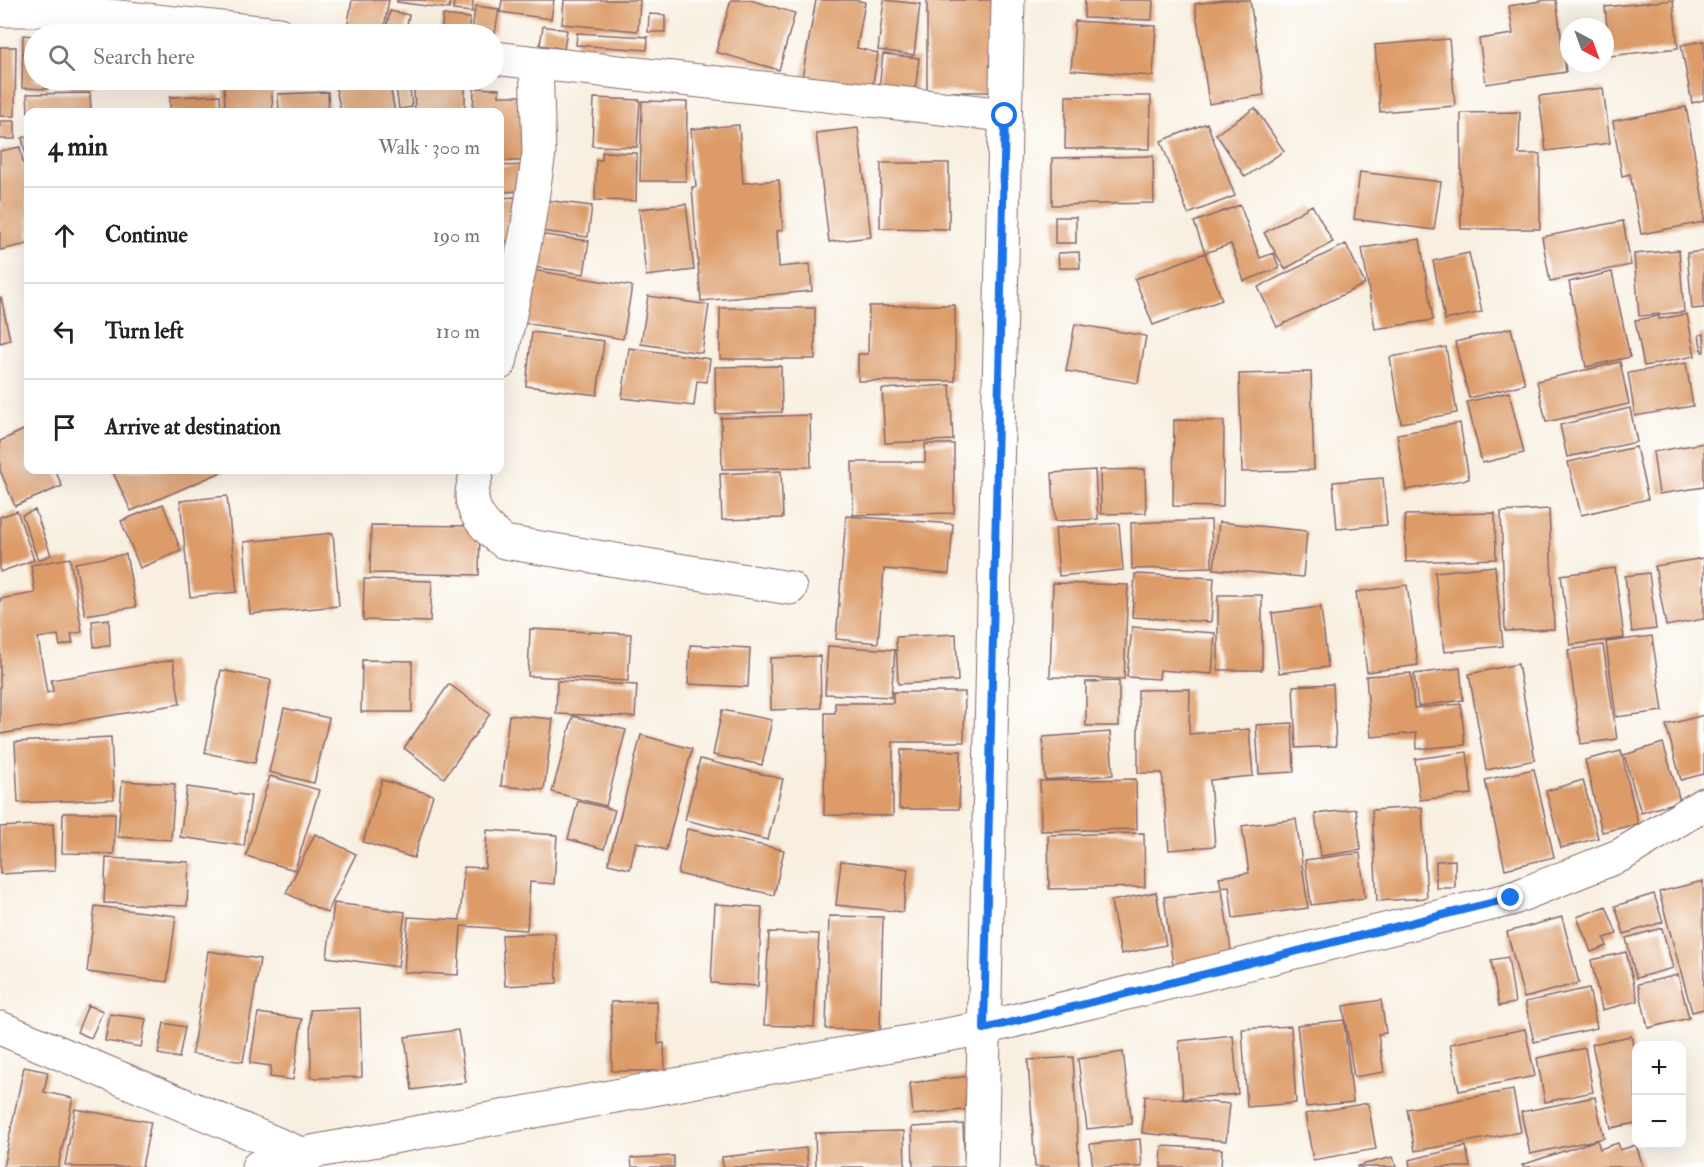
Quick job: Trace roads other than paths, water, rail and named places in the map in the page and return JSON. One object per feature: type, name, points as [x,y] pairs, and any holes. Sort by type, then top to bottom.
[{"type":"street","points":[[981,1167],[1008,0]]},
{"type":"street","points":[[0,10],[53,10],[185,24]]},
{"type":"street","points":[[504,59],[1005,116]]},
{"type":"street","points":[[504,343],[527,231],[539,153],[536,63]]},
{"type":"street","points":[[476,474],[471,498],[478,516],[487,529],[504,542],[790,588]]},
{"type":"street","points":[[258,1167],[302,1161],[984,1029],[1511,898],[1621,855],[1704,804]]},
{"type":"street","points":[[0,1028],[302,1161]]}]
